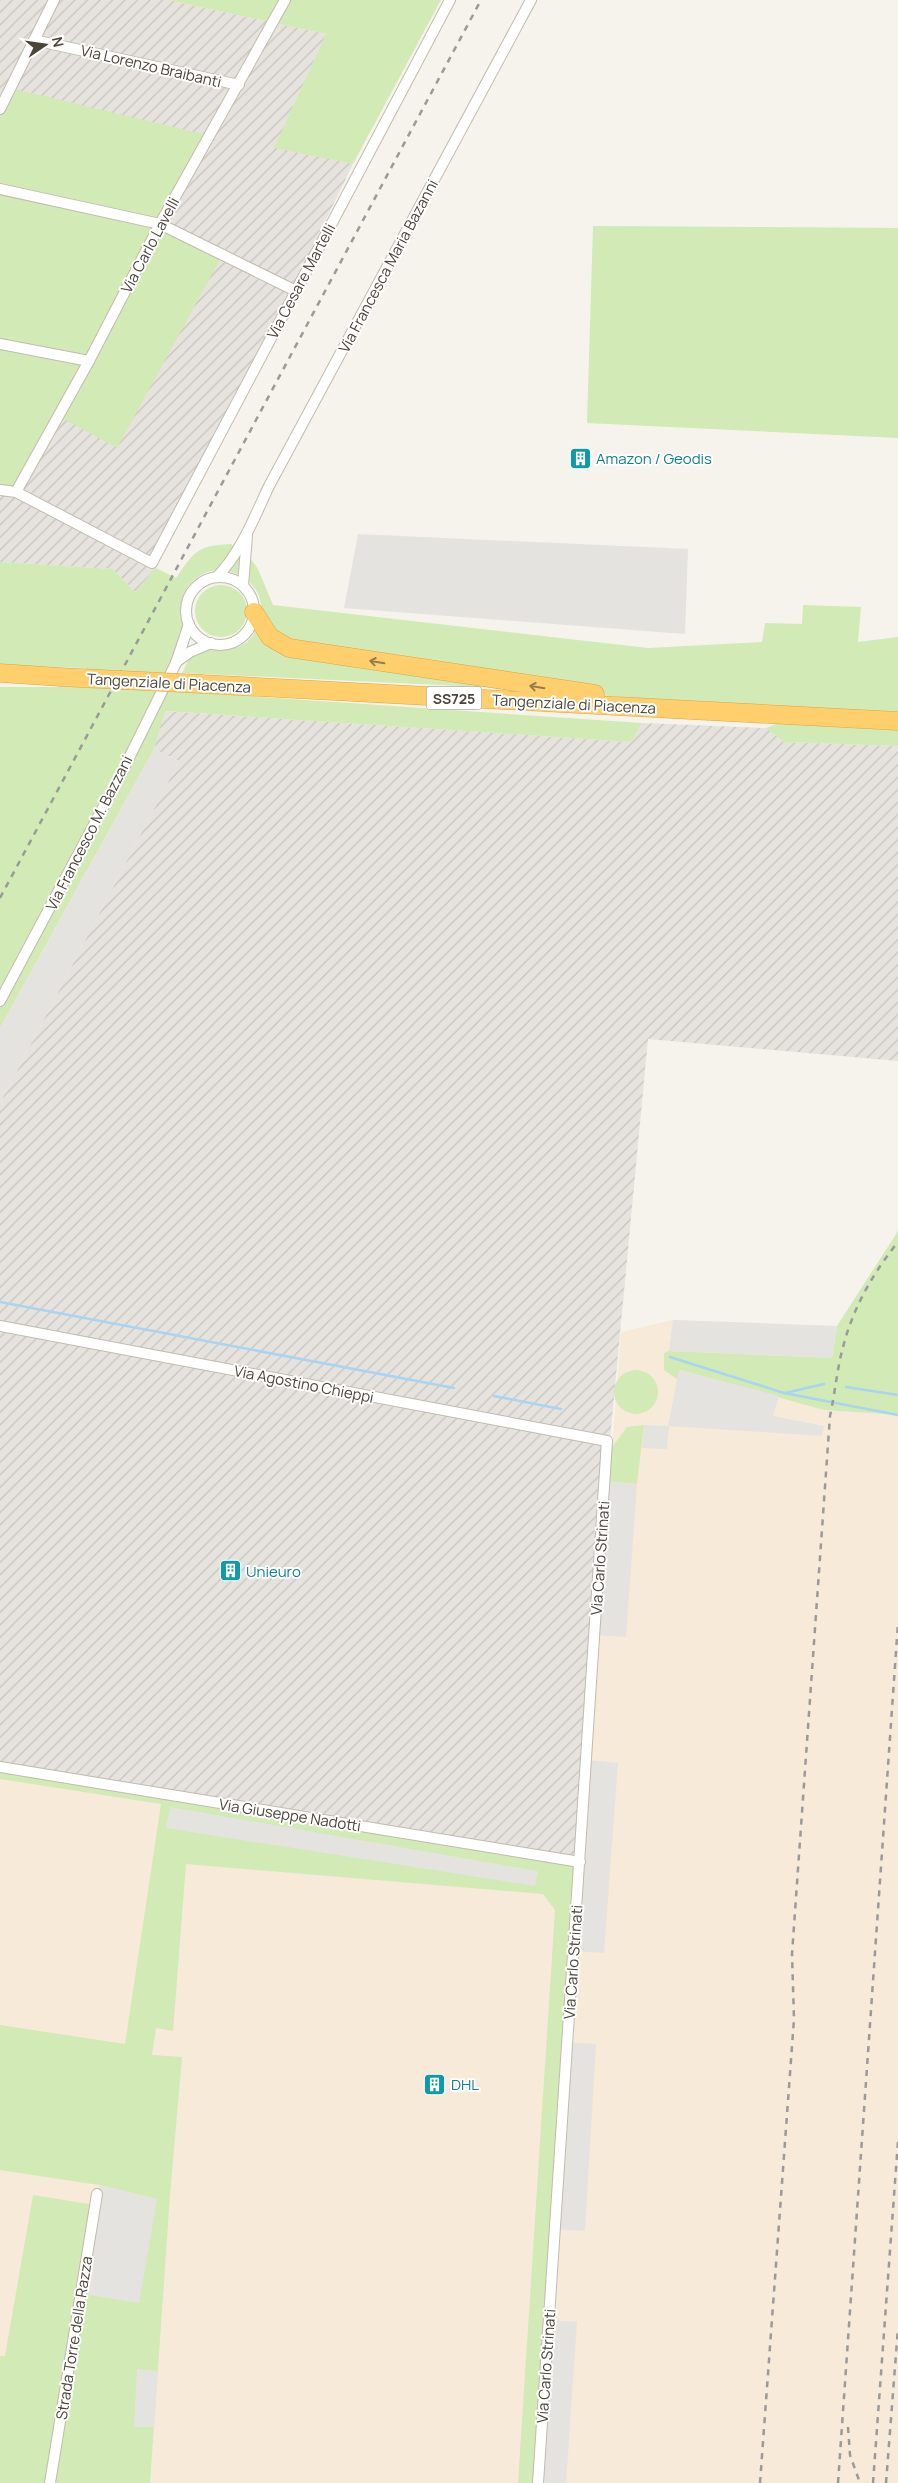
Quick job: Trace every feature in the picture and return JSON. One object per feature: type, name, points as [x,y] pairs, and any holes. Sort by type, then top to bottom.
[{"type":"highway","points":[[254,612],[270,637],[289,648],[569,692],[668,700],[706,711]]},
{"type":"highway","name":"Tangenziale di Piacenza","points":[[0,673],[898,721]]},
{"type":"highway","name":"Tangenziale di Piacenza","points":[[0,680],[40,676]]},
{"type":"street","points":[[0,109],[54,0]]},
{"type":"street","name":"Via Carlo Lavelli","points":[[16,492],[89,362],[160,224],[285,0]]},
{"type":"street","name":"Via Cesare Martelli","points":[[16,492],[152,563],[450,0]]},
{"type":"street","name":"Via Francesca Maria Bazanni","points":[[248,533],[269,486],[531,0]]},
{"type":"street","name":"Via Lorenzo Braibanti","points":[[34,40],[239,85]]},
{"type":"street","points":[[0,189],[160,224],[296,291]]},
{"type":"street","points":[[0,344],[89,362]]},
{"type":"street","points":[[0,490],[16,492]]},
{"type":"street","points":[[217,577],[226,568],[248,533]]},
{"type":"street","points":[[242,585],[248,533]]},
{"type":"street","points":[[217,577],[234,580],[242,585],[253,602],[254,612],[248,631],[240,638],[221,645],[202,639],[189,624],[187,604],[191,594],[205,580],[217,577]]},
{"type":"street","name":"Via Francesco M. Bazzani","points":[[0,1001],[106,804],[176,663],[189,624]]},
{"type":"street","name":"Via Francesco M. Bazzani","points":[[176,663],[190,652],[211,643]]},
{"type":"street","name":"Via Agostino Chieppi","points":[[0,1326],[607,1441]]},
{"type":"street","name":"Via Carlo Strinati","points":[[538,2483],[607,1441]]},
{"type":"street","name":"Via Giuseppe Nadotti","points":[[0,1767],[580,1862]]},
{"type":"street","name":"Strada Torre della Razza","points":[[50,2483],[97,2194]]},
{"type":"shaded area","points":[[0,0],[168,0],[326,34],[275,147],[353,164],[156,568],[135,592],[113,569],[0,562]]},
{"type":"shaded area","points":[[358,534],[688,549],[685,634],[344,608]]},
{"type":"shaded area","points":[[164,711],[631,742],[642,723],[766,728],[784,742],[898,746],[898,1061],[648,1039],[606,1481],[581,1862],[0,1767],[0,1103],[179,761],[154,749]]},
{"type":"shaded area","points":[[154,749],[179,761],[0,1103],[0,1028]]},
{"type":"shaded area","points":[[673,1320],[837,1326],[824,1410],[898,1415],[898,2483],[0,2483],[0,1767],[581,1862],[621,1332]]},
{"type":"shaded area","points":[[673,1320],[837,1326],[832,1358],[669,1351]]},
{"type":"shaded area","points":[[679,1370],[779,1396],[773,1416],[824,1426],[822,1436],[669,1426],[667,1449],[642,1448],[644,1425],[668,1426]]},
{"type":"shaded area","points":[[606,1481],[637,1484],[626,1637],[595,1635]]},
{"type":"shaded area","points":[[588,1760],[618,1763],[604,1953],[574,1951]]},
{"type":"shaded area","points":[[170,1807],[538,1871],[535,1886],[166,1828]]},
{"type":"shaded area","points":[[567,2042],[596,2044],[585,2231],[555,2229]]},
{"type":"shaded area","points":[[99,2185],[157,2199],[139,2303],[83,2294]]},
{"type":"shaded area","points":[[550,2320],[577,2322],[566,2483],[538,2483]]},
{"type":"shaded area","points":[[137,2369],[158,2371],[154,2427],[134,2427]]},
{"type":"green space","points":[[168,0],[441,0],[353,164],[274,148],[326,34]]},
{"type":"green space","points":[[10,88],[207,135],[160,226],[222,256],[117,448],[58,416],[19,489],[0,486],[0,109]]},
{"type":"green space","points":[[593,226],[898,228],[898,438],[587,423]]},
{"type":"green space","points":[[231,544],[246,552],[258,569],[273,605],[648,648],[762,642],[765,623],[802,624],[803,605],[861,607],[858,642],[898,637],[898,746],[784,742],[766,728],[808,711],[504,688],[182,673],[191,657],[199,652],[234,648],[242,645],[250,639],[257,628],[261,610],[258,595],[250,583],[237,574],[223,570],[208,572],[194,580],[182,598],[182,628],[172,691],[642,723],[631,742],[165,711],[154,749],[0,1028],[0,687],[72,687],[86,668],[0,665],[0,562],[113,569],[135,592],[156,568],[176,578],[198,552],[210,546]]},
{"type":"green space","points":[[221,585],[235,589],[243,597],[247,611],[243,625],[235,633],[221,637],[207,633],[199,625],[195,611],[199,597],[207,589]]},
{"type":"green space","points":[[898,1231],[898,1415],[824,1410],[680,1370],[677,1379],[664,1370],[664,1353],[669,1351],[832,1358],[837,1326]]},
{"type":"green space","points":[[636,1370],[648,1374],[654,1380],[658,1392],[654,1404],[648,1410],[636,1414],[624,1410],[618,1404],[614,1392],[618,1380],[624,1374]]},
{"type":"green space","points":[[644,1425],[637,1484],[606,1481],[610,1450],[627,1427]]},
{"type":"green space","points":[[0,1767],[581,1862],[538,2483],[518,2483],[555,1910],[543,1894],[186,1864],[173,2031],[156,2028],[152,2055],[182,2057],[170,2195],[150,2483],[0,2483],[0,2356],[5,2356],[33,2195],[95,2205],[157,2199],[99,2185],[0,2170],[0,2025],[125,2044],[161,1804],[0,1779]]},
{"type":"waterway","points":[[0,1302],[454,1388]]},
{"type":"waterway","points":[[670,1357],[784,1393],[898,1415]]},
{"type":"waterway","points":[[785,1393],[824,1384]]},
{"type":"waterway","points":[[846,1387],[898,1395]]},
{"type":"waterway","points":[[494,1396],[561,1409]]},
{"type":"railway","points":[[0,898],[481,0]]},
{"type":"railway","points":[[760,2483],[794,2019],[792,1954],[830,1416],[841,1355],[852,1319],[872,1279],[898,1242]]},
{"type":"railway","points":[[838,2483],[898,1623]]},
{"type":"railway","points":[[873,2483],[898,2141]]},
{"type":"railway","points":[[886,2483],[898,2328]]},
{"type":"railway","points":[[848,2427],[850,2455],[860,2483]]},
{"type":"place","name":"Amazon / Geodis","points":[[580,458]]},
{"type":"place","name":"Unieuro","points":[[230,1571]]},
{"type":"place","name":"DHL","points":[[435,2084]]}]
